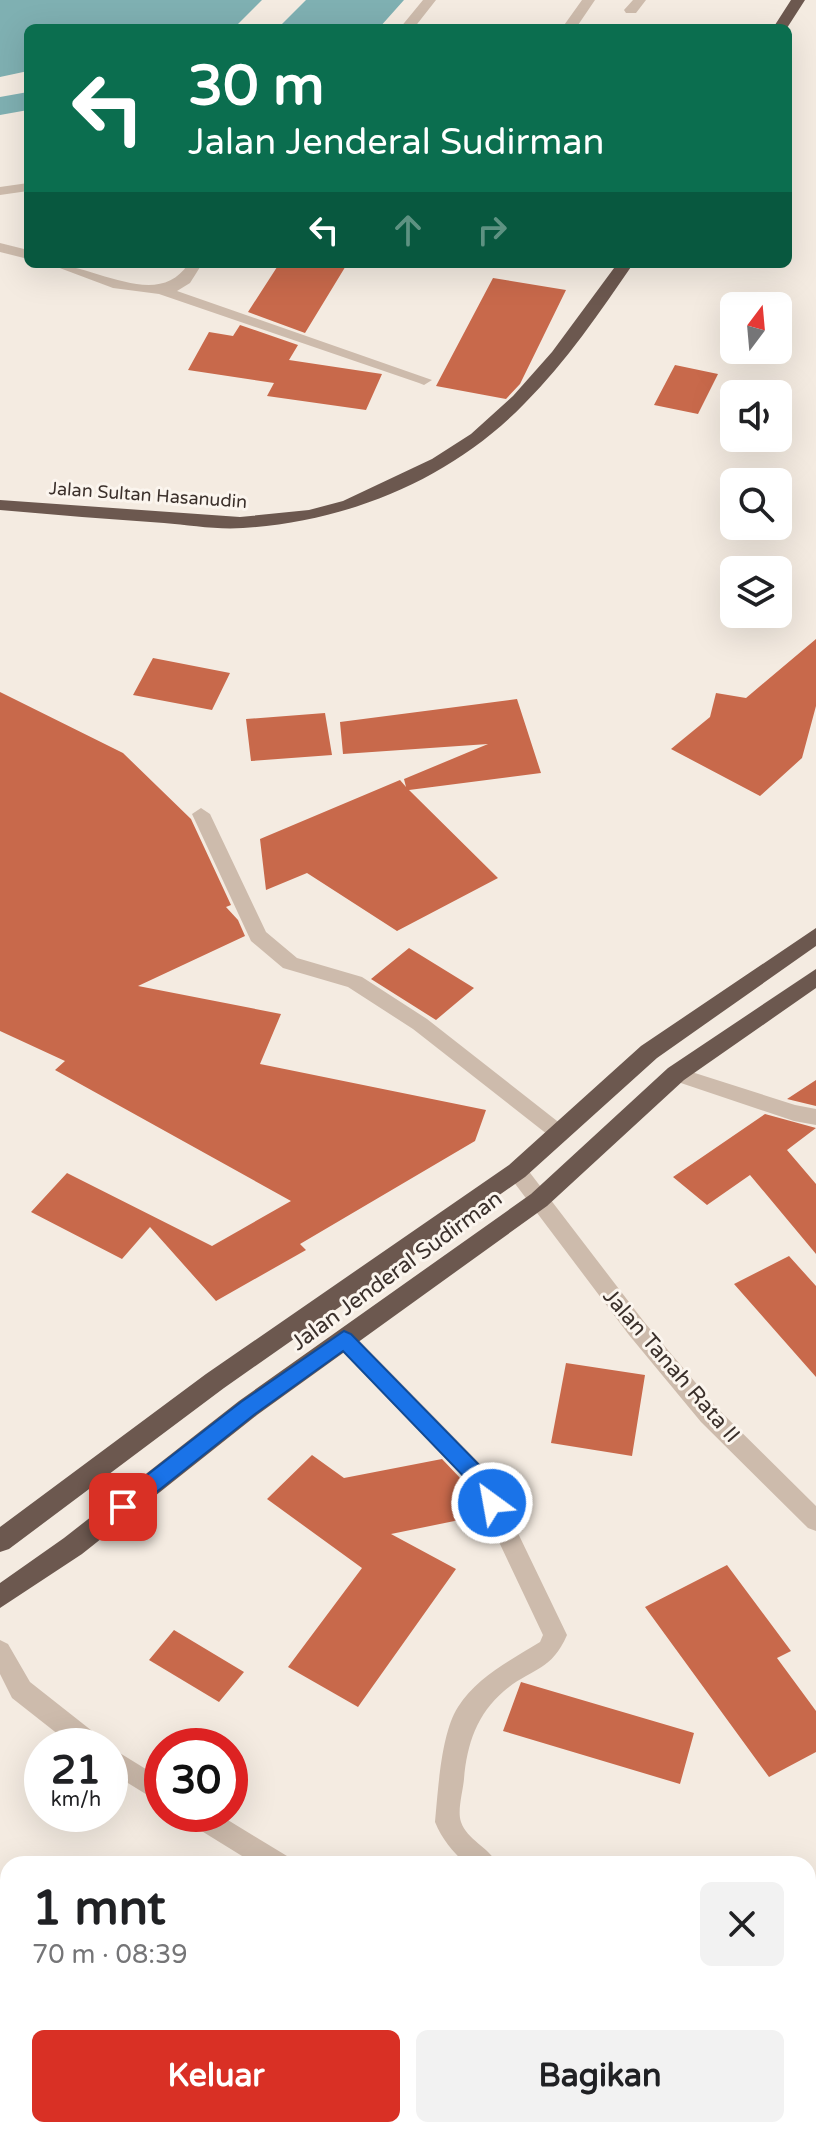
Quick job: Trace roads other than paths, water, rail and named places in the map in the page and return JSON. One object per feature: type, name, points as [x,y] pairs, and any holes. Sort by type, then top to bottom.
[{"type":"highway","points":[[783,24],[798,0]]},
{"type":"highway","name":"Jalan Sultan Hasanudin","points":[[0,505],[240,523],[309,515],[349,505],[438,463],[477,438],[519,400],[558,356],[622,268]]},
{"type":"highway","name":"Jalan Jenderal Sudirman","points":[[0,1541],[215,1381],[517,1171],[649,1052],[816,935]]},
{"type":"highway","name":"Jalan Jenderal Sudirman","points":[[0,1597],[73,1546],[248,1408],[539,1200],[676,1074],[816,977]]},
{"type":"street","points":[[410,24],[430,0]]},
{"type":"street","points":[[572,24],[589,0]]},
{"type":"street","points":[[0,191],[24,188]]},
{"type":"street","points":[[0,247],[24,254]]},
{"type":"street","points":[[69,268],[128,286],[164,291],[424,380]]},
{"type":"street","points":[[164,291],[181,284],[192,268]]},
{"type":"street","points":[[201,814],[258,936],[290,963],[355,982],[394,1007],[559,1133]]},
{"type":"street","points":[[676,1074],[794,1113],[816,1117]]},
{"type":"street","name":"Jalan Tanah Rata II","points":[[517,1171],[637,1329],[709,1415],[816,1521]]},
{"type":"street","points":[[344,1339],[481,1480],[555,1635],[549,1649],[496,1683],[467,1714],[453,1764],[447,1822],[458,1840],[475,1856]]},
{"type":"street","points":[[0,1651],[21,1690],[69,1728]]},
{"type":"street","points":[[226,1832],[265,1856]]},
{"type":"water","points":[[0,0],[404,0],[383,24],[24,24],[24,111],[0,115]]}]
